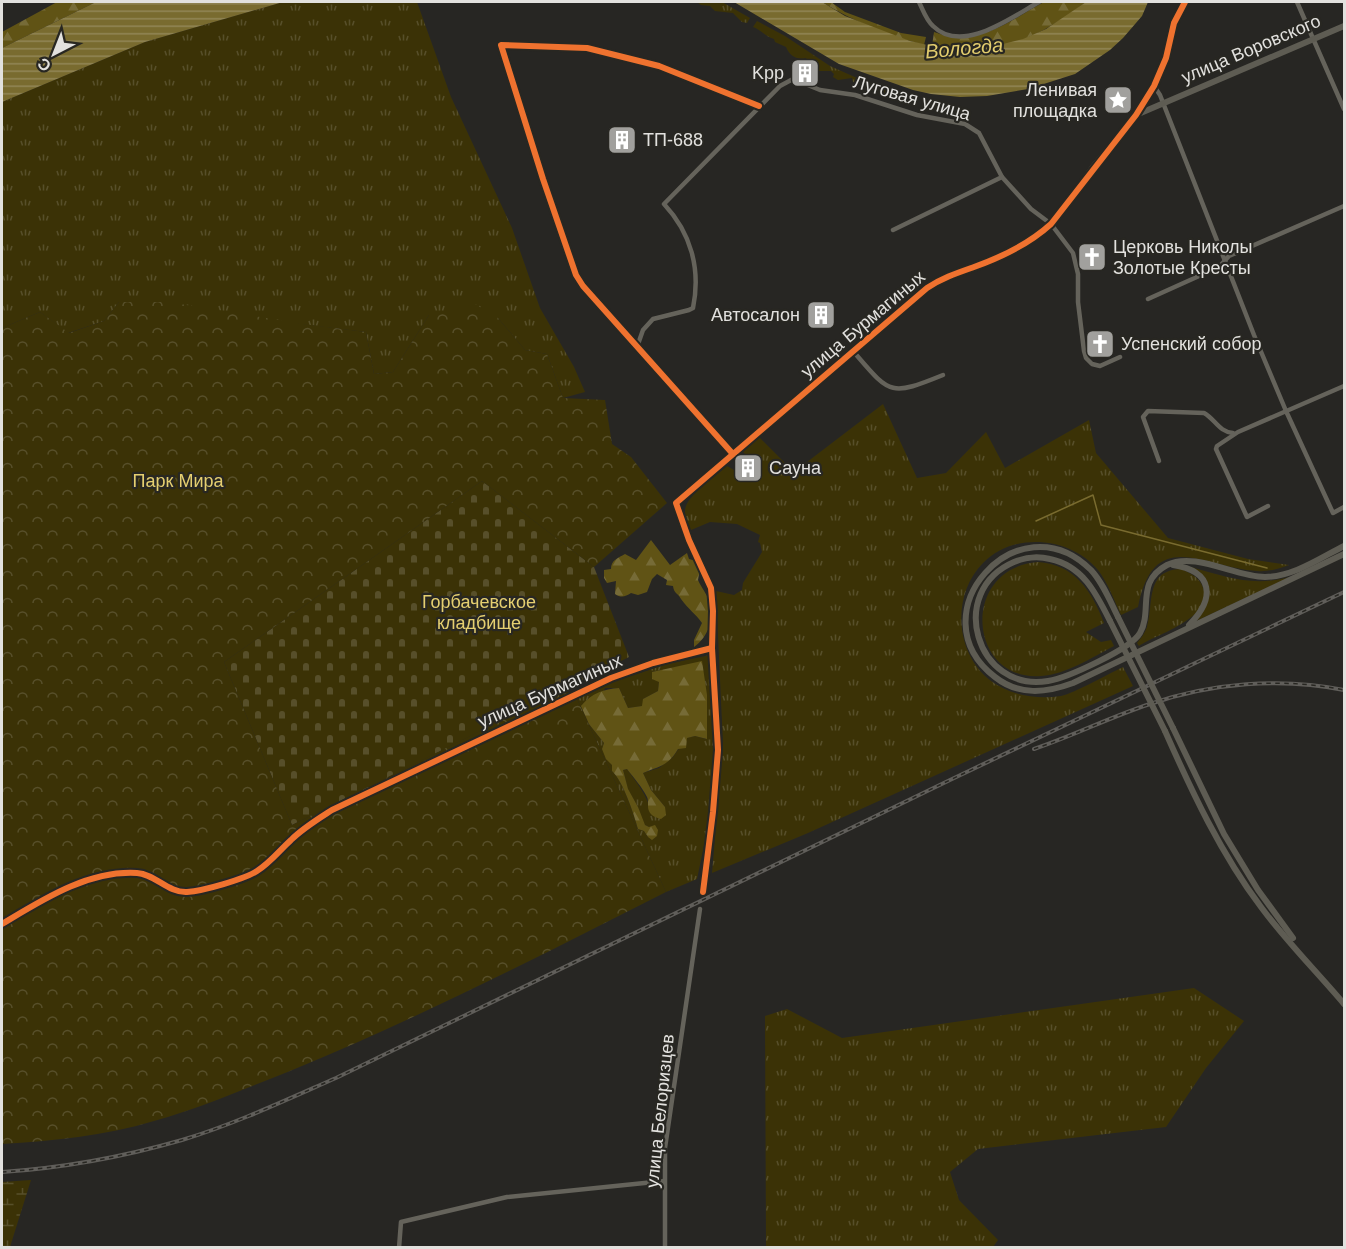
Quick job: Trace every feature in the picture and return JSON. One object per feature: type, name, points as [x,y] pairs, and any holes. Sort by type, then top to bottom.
[{"type":"main road","name":"улица Воровского","points":[[1136,115],[1344,26]]},
{"type":"main road","name":"улица Бурмагиных","points":[[2,924],[33,905],[76,884],[113,874],[139,873],[175,891],[189,892],[247,876],[257,871],[292,838],[332,810],[611,678],[653,663],[712,648],[711,588],[689,540],[676,503],[732,453],[935,283],[1014,250],[1040,234],[1051,224],[1136,115]]},
{"type":"main road","points":[[1344,546],[1295,570],[1272,577],[1248,575],[1190,561],[1169,565],[1158,572],[1149,584],[1143,624],[1136,639],[1115,652],[1056,679],[1025,680],[1001,670],[982,647],[975,617],[982,592],[997,572],[1018,560],[1039,557],[1060,561],[1079,572],[1093,589],[1110,621],[1165,731],[1207,819],[1241,878],[1262,909],[1344,1004]]},
{"type":"main road","points":[[1316,970],[1250,878],[1212,809],[1173,728],[1118,617],[1100,581],[1081,562],[1057,550],[1028,548],[1000,558],[980,577],[969,600],[967,629],[974,651],[991,674],[1015,688],[1037,692],[1056,689],[1073,683],[1185,629],[1344,554]]},
{"type":"main road","points":[[1169,565],[1193,571],[1202,579],[1207,591],[1203,611],[1185,629]]},
{"type":"main road","points":[[1207,819],[1212,809]]},
{"type":"street","points":[[919,2],[934,28],[941,32],[964,37],[978,34],[1039,2]]},
{"type":"street","name":"улица Бурмагиных","points":[[1136,115],[1154,86],[1166,58],[1174,23],[1185,2]]},
{"type":"street","points":[[1297,2],[1344,109]]},
{"type":"street","points":[[637,347],[644,330],[653,319],[689,310],[693,308],[695,299],[696,272],[690,246],[680,224],[664,204],[759,106],[659,66],[587,48],[501,45],[576,275],[583,286],[637,347],[732,453]]},
{"type":"street","name":"Луговая улица","points":[[759,106],[780,86],[789,80],[798,80],[820,90],[855,95],[917,115],[965,124],[979,133],[1002,177],[1031,210],[1051,224],[1073,253],[1086,358],[1092,364],[1100,366],[1120,357]]},
{"type":"street","points":[[1154,86],[1160,95],[1224,261],[1286,411],[1333,513],[1344,507]]},
{"type":"street","points":[[893,230],[1002,177]]},
{"type":"street","points":[[1148,299],[1219,267],[1229,256],[1344,206]]},
{"type":"street","points":[[853,351],[877,378],[891,387],[911,388],[943,375]]},
{"type":"street","points":[[1268,506],[1247,517],[1216,449],[1220,442],[1344,386]]},
{"type":"street","points":[[1159,460],[1143,417],[1148,411],[1204,413],[1223,431],[1238,432]]},
{"type":"street","points":[[702,892],[712,822],[718,750],[712,648]]},
{"type":"street","name":"улица Белоризцев","points":[[665,1248],[664,1181],[670,1106],[700,909]]},
{"type":"street","points":[[399,1248],[401,1222],[507,1197],[664,1181]]},
{"type":"green space","points":[[57,2],[96,2],[2,48],[2,32]]},
{"type":"green space","points":[[283,2],[417,2],[451,97],[512,228],[540,308],[574,367],[585,392],[563,398],[547,354],[525,350],[498,318],[429,315],[393,372],[374,374],[366,332],[119,302],[104,321],[68,333],[40,312],[2,328],[2,102],[145,42]]},
{"type":"green space","points":[[697,2],[722,2],[750,18],[747,23],[742,22],[733,13],[715,11],[710,6]]},
{"type":"green space","points":[[822,2],[831,2],[845,12],[901,33],[926,37],[924,45],[871,27]]},
{"type":"green space","points":[[1044,2],[1086,2],[1040,32],[1001,47],[967,49],[932,46],[934,32],[950,36],[978,35],[1005,24]]},
{"type":"green space","points":[[757,21],[785,36],[830,66],[866,82],[894,88],[912,97],[913,102],[901,95],[885,94],[880,89],[876,93],[872,89],[853,82],[852,78],[838,80],[833,77],[834,74],[831,71],[813,71],[806,58],[794,57],[786,47],[753,27]]},
{"type":"green space","name":"Парк Мира","points":[[119,302],[168,302],[366,332],[374,374],[393,372],[429,315],[475,304],[498,318],[525,350],[547,354],[563,398],[605,400],[612,444],[631,457],[667,503],[594,567],[482,481],[224,662],[292,825],[564,689],[577,699],[666,892],[433,1008],[338,1051],[222,1098],[171,1116],[97,1134],[2,1144],[2,328],[40,312],[69,333],[104,321]]},
{"type":"green space","points":[[883,404],[917,478],[946,473],[986,432],[1005,468],[1089,420],[1096,453],[1168,538],[1248,559],[1289,565],[1273,570],[1257,571],[1200,559],[1184,557],[1169,559],[1156,566],[1146,582],[1138,607],[1121,615],[1098,570],[1073,550],[1042,542],[1026,542],[996,553],[983,563],[973,576],[962,607],[964,640],[970,656],[991,681],[1015,693],[1033,697],[1052,697],[1067,694],[1123,667],[1133,686],[808,833],[712,873],[723,745],[716,591],[734,595],[742,590],[743,583],[762,552],[758,542],[760,535],[737,524],[710,522],[691,530],[685,513],[686,505],[695,493],[727,466],[741,474],[749,474],[752,470],[755,473],[759,469],[743,452],[759,437],[794,472]]},
{"type":"green space","name":"Горбачевское кладбище","points":[[482,481],[594,567],[629,657],[292,825],[224,662]]},
{"type":"green space","points":[[651,540],[670,565],[687,553],[689,559],[696,561],[700,569],[698,580],[708,598],[711,621],[703,638],[694,647],[694,640],[702,623],[675,592],[673,586],[666,585],[667,580],[657,574],[652,579],[647,592],[621,596],[615,594],[616,581],[607,583],[604,578],[604,570],[611,569],[615,560],[625,554],[636,560]]},
{"type":"green space","points":[[1038,562],[1062,568],[1080,581],[1094,600],[1104,623],[1086,632],[1101,642],[1111,640],[1114,646],[1069,669],[1041,676],[1017,673],[999,662],[987,644],[982,624],[985,602],[995,583],[1012,569]]},
{"type":"green space","points":[[1191,567],[1240,580],[1264,581],[1290,577],[1196,621],[1205,607],[1207,593],[1206,586]]},
{"type":"green space","points":[[1181,569],[1196,577],[1201,583],[1204,601],[1191,618],[1139,646],[1137,643],[1147,627],[1156,581],[1169,571]]},
{"type":"green space","points":[[710,655],[715,756],[708,826],[697,879],[666,892],[577,699],[618,680],[668,664]],"holes":[[[702,662],[706,739],[695,736],[686,738],[673,757],[659,768],[643,773],[651,790],[665,807],[649,805],[627,769],[623,770],[628,790],[638,807],[642,820],[649,827],[648,837],[644,831],[638,829],[624,790],[602,749],[604,743],[589,724],[605,688],[619,688],[628,708],[643,706],[643,699],[658,691],[659,682],[652,672]]]},
{"type":"green space","points":[[702,661],[707,695],[707,739],[695,736],[687,738],[686,748],[678,749],[667,762],[643,773],[651,790],[665,807],[666,815],[661,819],[651,814],[648,809],[648,799],[643,790],[627,769],[623,770],[628,789],[645,825],[649,827],[655,825],[658,830],[657,836],[652,840],[644,831],[638,829],[624,790],[602,749],[604,743],[589,724],[581,706],[598,692],[619,688],[628,708],[642,706],[643,699],[658,691],[659,682],[652,679],[652,672]]},
{"type":"green space","points":[[1194,988],[1244,1021],[1206,1068],[1166,1127],[978,1149],[950,1172],[959,1200],[998,1240],[993,1247],[766,1247],[765,1016],[787,1009],[842,1038]]},
{"type":"green space","points":[[31,1180],[10,1247],[2,1247],[2,1182]]},
{"type":"water","points":[[96,2],[283,2],[145,42],[2,102],[2,48]]},
{"type":"water","name":"Вологда","points":[[734,2],[822,2],[845,16],[910,41],[932,46],[962,47],[965,44],[979,42],[987,48],[1023,39],[1046,29],[1086,2],[1148,2],[1142,16],[1123,38],[1075,74],[1028,89],[987,96],[960,97],[913,90],[839,64]]},
{"type":"waterway","points":[[1036,521],[1093,495],[1101,525],[1267,568]]},
{"type":"railway","points":[[2,1172],[70,1165],[160,1146],[221,1127],[279,1103],[336,1078],[1344,592]]},
{"type":"railway","points":[[1034,749],[1135,709],[1197,691],[1271,683],[1344,690]]},
{"type":"cycle path","points":[[703,892],[718,750],[712,648],[713,611],[711,588],[689,540],[676,503],[927,288],[1015,249],[1034,238],[1051,224],[1136,115],[1154,86],[1166,58],[1174,23],[1185,2]]},
{"type":"cycle path","points":[[732,453],[583,286],[576,275],[501,45],[587,48],[659,66],[759,106]]},
{"type":"cycle path","points":[[2,924],[66,888],[101,876],[119,873],[144,874],[180,892],[213,887],[243,878],[262,868],[300,832],[332,810],[611,678],[653,663],[712,648]]},
{"type":"place","name":"Kpp","points":[[805,73]]},
{"type":"place","name":"Ленивая площадка","points":[[1118,100]]},
{"type":"place","name":"ТП-688","points":[[622,140]]},
{"type":"place","name":"Церковь Николы Золотые Кресты","points":[[1092,257]]},
{"type":"place","name":"Автосалон","points":[[821,315]]},
{"type":"place","name":"Успенский собор","points":[[1100,344]]},
{"type":"place","name":"Сауна","points":[[748,468]]}]
